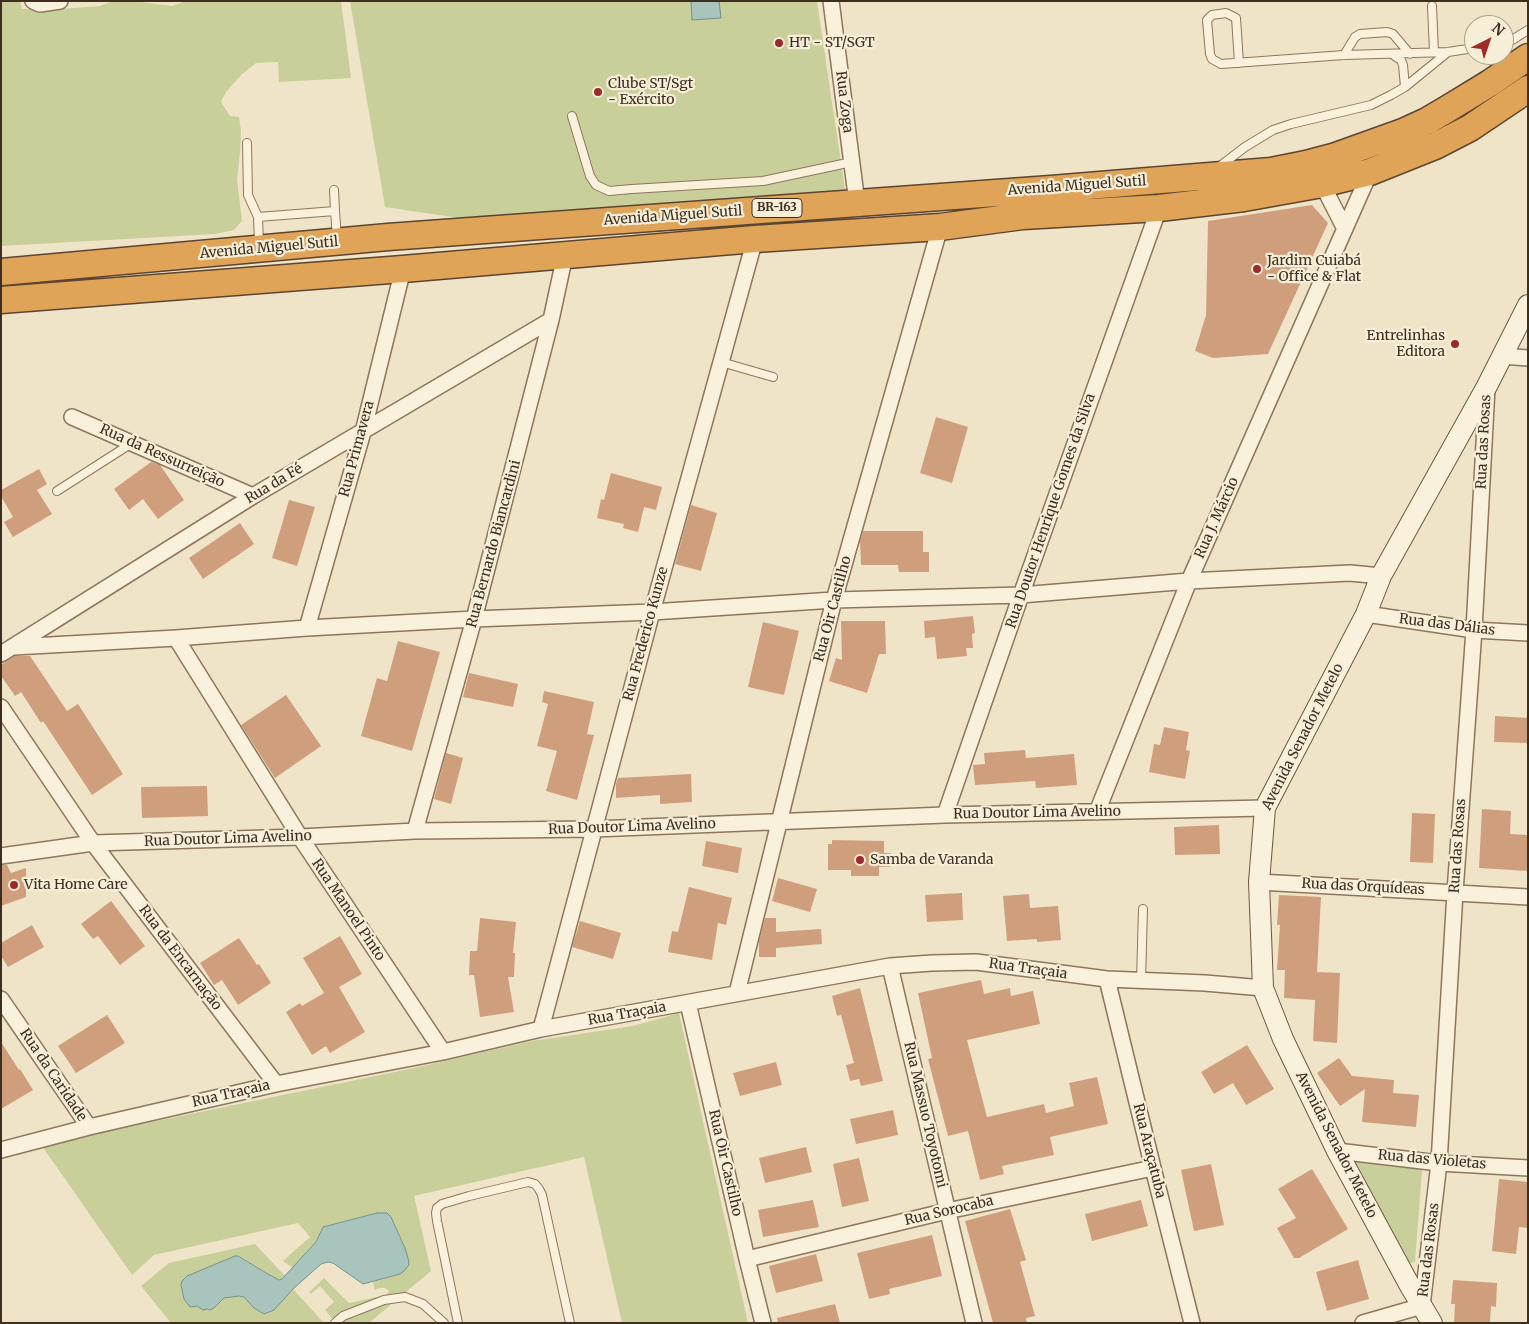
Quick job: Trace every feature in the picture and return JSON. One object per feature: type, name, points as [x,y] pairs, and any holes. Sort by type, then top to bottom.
[{"type":"highway","name":"Avenida Miguel Sutil","points":[[1,272],[337,242],[1271,171],[1336,156],[1427,121],[1490,83],[1528,57]]},
{"type":"highway","name":"Avenida Miguel Sutil","points":[[1,300],[940,227],[1023,216],[1158,208],[1244,198],[1322,184],[1370,172],[1435,146],[1470,128],[1528,89]]},
{"type":"street","points":[[37,3],[60,1]]},
{"type":"street","name":"Rua Zoga","points":[[832,1],[857,202]]},
{"type":"street","name":"Rua J. Márcio","points":[[1097,812],[1189,581],[1370,172]]},
{"type":"street","points":[[1322,184],[1346,228]]},
{"type":"street","name":"Rua Doutor Henrique Gomes da Silva","points":[[946,815],[1158,208]]},
{"type":"street","name":"Rua Oir Castilho","points":[[737,993],[834,600],[940,227]]},
{"type":"street","name":"Rua Frederico Kunze","points":[[541,1029],[652,612],[755,240]]},
{"type":"street","name":"Rua Bernardo Biancardini","points":[[415,831],[474,619],[566,255]]},
{"type":"street","name":"Rua Primavera","points":[[307,628],[363,432],[403,269]]},
{"type":"street","name":"Avenida Senador Metelo","points":[[1427,1314],[1337,1151],[1282,1040],[1262,988],[1258,882],[1265,808],[1366,614],[1381,576],[1488,386],[1528,305]]},
{"type":"street","name":"Rua da Fé","points":[[8,651],[253,496],[551,320]]},
{"type":"street","points":[[1502,356],[1528,358]]},
{"type":"street","name":"Rua das Rosas","points":[[1427,1314],[1439,1163],[1488,386]]},
{"type":"street","name":"Rua da Ressurreição","points":[[72,417],[253,496]]},
{"type":"street","points":[[8,651],[307,628],[652,612],[834,600],[1022,595],[1189,581],[1350,573],[1381,576]]},
{"type":"street","name":"Rua das Dálias","points":[[1366,614],[1474,630],[1528,633]]},
{"type":"street","name":"Rua Manoel Pinto","points":[[176,638],[300,838],[443,1052]]},
{"type":"street","name":"Rua da Encarnação","points":[[1,707],[94,843],[276,1084]]},
{"type":"street","name":"Rua Doutor Lima Avelino","points":[[1,856],[94,843],[300,838],[415,831],[594,829],[946,815],[1265,808]]},
{"type":"street","name":"Rua das Orquídeas","points":[[1258,882],[1528,897]]},
{"type":"street","name":"Rua Traçaia","points":[[1,1150],[89,1127],[276,1084],[443,1052],[541,1029],[890,966],[976,962],[1107,979],[1206,983],[1262,988]]},
{"type":"street","name":"Rua Massuo Toyotomi","points":[[890,966],[974,1323]]},
{"type":"street","name":"Rua Araçatuba","points":[[1107,979],[1192,1323]]},
{"type":"street","name":"Rua da Caridade","points":[[1,999],[89,1127]]},
{"type":"street","name":"Rua Oir Castilho","points":[[688,1003],[763,1323]]},
{"type":"street","name":"Rua das Violetas","points":[[1337,1151],[1439,1163],[1528,1168]]},
{"type":"street","name":"Rua Sorocaba","points":[[747,1259],[947,1211],[1153,1168]]},
{"type":"street","points":[[1363,1323],[1427,1314]]},
{"type":"lane","points":[[1432,6],[1434,52]]},
{"type":"lane","points":[[1239,63],[1236,18],[1226,12],[1212,15],[1207,20],[1210,54],[1212,59],[1221,64],[1239,63],[1344,55],[1410,54],[1464,50]]},
{"type":"lane","points":[[1514,39],[1528,30]]},
{"type":"lane","points":[[1344,55],[1355,37],[1360,34],[1387,32],[1393,34],[1410,54]]},
{"type":"lane","points":[[1209,176],[1244,147],[1273,130],[1371,105],[1405,87],[1448,52]]},
{"type":"lane","points":[[1392,54],[1401,60],[1403,65],[1405,87]]},
{"type":"lane","points":[[572,116],[590,176],[596,185],[609,191],[632,188],[763,181],[852,162]]},
{"type":"lane","points":[[247,143],[248,195],[258,217],[260,249]]},
{"type":"lane","points":[[334,190],[337,242]]},
{"type":"lane","points":[[258,217],[335,211]]},
{"type":"lane","points":[[721,362],[773,377]]},
{"type":"lane","points":[[57,491],[132,443]]},
{"type":"lane","points":[[1141,981],[1143,909]]},
{"type":"lane","points":[[458,1323],[437,1221],[436,1213],[438,1208],[442,1204],[469,1196],[528,1182],[535,1184],[542,1195],[570,1323]]},
{"type":"lane","points":[[335,1323],[343,1316],[384,1300],[405,1297],[423,1304],[444,1323]]},
{"type":"green space","points":[[1,1],[20,1],[22,9],[60,9],[100,6],[113,1],[133,1],[172,6],[186,1],[341,1],[351,78],[279,82],[278,62],[256,63],[241,75],[226,92],[221,102],[230,116],[239,117],[241,131],[237,179],[242,221],[234,230],[215,234],[1,246]]},
{"type":"green space","name":"Clube ST/Sgt - Exército","points":[[350,1],[817,1],[845,190],[472,220],[385,207]]},
{"type":"green space","points":[[679,1013],[748,1323],[622,1323],[584,1157],[414,1196],[431,1271],[369,1323],[336,1323],[325,1310],[334,1302],[320,1286],[311,1294],[309,1292],[324,1278],[349,1303],[386,1295],[389,1291],[385,1288],[375,1290],[373,1282],[400,1274],[405,1247],[391,1217],[387,1213],[377,1213],[325,1226],[321,1230],[316,1242],[293,1268],[283,1261],[310,1237],[298,1223],[154,1255],[132,1275],[42,1146],[414,1068],[532,1041],[633,1026]]},
{"type":"green space","points":[[1361,1159],[1417,1162],[1422,1170],[1415,1262],[1409,1263],[1355,1168],[1355,1163]]},
{"type":"green space","points":[[255,1244],[285,1276],[284,1278],[279,1280],[239,1256],[235,1256],[184,1278],[181,1285],[184,1299],[194,1306],[208,1310],[224,1298],[239,1296],[244,1297],[254,1308],[264,1314],[281,1302],[293,1289],[322,1323],[171,1323],[141,1286],[169,1263]]},
{"type":"water","points":[[691,1],[719,1],[721,18],[692,20]]},
{"type":"water","points":[[377,1213],[387,1213],[391,1217],[405,1248],[409,1265],[400,1274],[363,1284],[333,1263],[321,1264],[293,1289],[274,1310],[264,1314],[254,1308],[244,1297],[239,1296],[224,1298],[210,1310],[203,1310],[197,1306],[190,1307],[184,1299],[181,1285],[187,1276],[235,1256],[279,1280],[282,1279],[316,1242],[323,1227]]},
{"type":"building","name":"Jardim Cuiabá - Office & Flat","points":[[1312,205],[1328,223],[1268,354],[1213,358],[1195,351],[1206,315],[1208,221]]},
{"type":"building","points":[[936,417],[968,427],[952,483],[920,473]]},
{"type":"building","points":[[151,462],[160,465],[184,500],[158,519],[143,499],[129,510],[114,489]]},
{"type":"building","points":[[39,469],[47,484],[37,490],[52,514],[13,537],[4,522],[13,517],[1,496],[1,490]]},
{"type":"building","points":[[611,473],[662,487],[656,510],[644,507],[638,532],[623,528],[624,524],[597,518],[601,499],[604,500]]},
{"type":"building","points":[[289,500],[315,507],[297,566],[272,558]]},
{"type":"building","points":[[691,505],[717,513],[701,571],[675,564]]},
{"type":"building","points":[[240,523],[254,544],[203,579],[189,558]]},
{"type":"building","points":[[863,531],[923,531],[923,552],[929,552],[929,572],[899,572],[898,565],[861,565],[860,541]]},
{"type":"building","points":[[973,616],[975,633],[972,634],[973,648],[966,648],[967,656],[937,659],[935,637],[925,638],[924,621]]},
{"type":"building","points":[[841,621],[885,621],[886,654],[879,654],[867,693],[829,681],[836,658],[842,660]]},
{"type":"building","points":[[763,622],[799,631],[784,695],[748,687]]},
{"type":"building","points":[[398,641],[440,652],[412,751],[361,736],[377,678],[387,681]]},
{"type":"building","points":[[15,656],[30,656],[67,711],[78,704],[123,774],[92,795],[43,721],[41,723],[21,692],[15,696],[1,676],[1,665]]},
{"type":"building","points":[[469,673],[518,684],[513,707],[463,697]]},
{"type":"building","points":[[544,691],[594,702],[587,734],[594,735],[577,800],[546,791],[557,751],[537,746],[548,704],[542,702]]},
{"type":"building","points":[[286,695],[321,746],[275,778],[241,725]]},
{"type":"building","points":[[1495,716],[1528,718],[1528,743],[1494,742]]},
{"type":"building","points":[[1164,727],[1189,732],[1186,750],[1190,751],[1185,779],[1149,772],[1154,744],[1160,745]]},
{"type":"building","points":[[1025,750],[1026,758],[1074,754],[1077,785],[1036,788],[1035,781],[975,785],[973,765],[985,764],[984,753]]},
{"type":"building","points":[[446,753],[463,758],[451,804],[434,799]]},
{"type":"building","points":[[691,774],[692,802],[660,804],[660,795],[616,798],[618,778]]},
{"type":"building","points":[[207,786],[208,816],[142,818],[141,787]]},
{"type":"building","points":[[1482,809],[1511,811],[1510,834],[1528,835],[1528,871],[1479,868]]},
{"type":"building","points":[[1412,813],[1435,814],[1433,863],[1410,862]]},
{"type":"building","points":[[1219,825],[1220,854],[1175,855],[1174,827]]},
{"type":"building","name":"Samba de Varanda","points":[[832,840],[884,841],[884,853],[891,853],[891,867],[879,867],[879,876],[851,876],[851,870],[828,870],[828,844],[832,844]]},
{"type":"building","points":[[706,841],[742,848],[738,873],[702,866]]},
{"type":"building","name":"Vita Home Care","points":[[1,865],[7,865],[11,873],[26,868],[26,897],[1,906]]},
{"type":"building","points":[[778,878],[817,889],[810,912],[772,901]]},
{"type":"building","points":[[689,887],[732,898],[726,925],[718,923],[712,960],[668,952],[672,931],[678,932]]},
{"type":"building","points":[[962,893],[963,920],[927,922],[925,895]]},
{"type":"building","points":[[1029,894],[1030,908],[1058,906],[1061,940],[1037,942],[1037,939],[1007,941],[1003,896]]},
{"type":"building","points":[[1279,895],[1321,897],[1317,972],[1340,973],[1337,1043],[1313,1041],[1315,1000],[1284,998],[1285,970],[1277,970],[1280,925],[1277,925]]},
{"type":"building","points":[[111,901],[145,946],[120,965],[98,936],[93,939],[81,924]]},
{"type":"building","points":[[480,918],[516,922],[513,953],[515,953],[514,977],[508,977],[514,1012],[480,1017],[474,975],[469,975],[470,951],[477,951]]},
{"type":"building","points":[[765,918],[776,918],[776,932],[821,929],[822,944],[776,948],[776,957],[759,957],[759,941]]},
{"type":"building","points":[[580,921],[621,933],[613,959],[572,947]]},
{"type":"building","points":[[32,925],[44,947],[8,967],[1,956],[1,943]]},
{"type":"building","points":[[340,936],[362,974],[339,987],[365,1032],[330,1053],[326,1046],[312,1055],[286,1012],[300,1003],[302,1006],[324,993],[303,958]]},
{"type":"building","points":[[239,938],[271,983],[238,1005],[222,980],[214,985],[200,963]]},
{"type":"building","points":[[981,980],[984,994],[1010,988],[1011,996],[1033,991],[1040,1024],[967,1040],[987,1117],[1044,1104],[1046,1113],[1074,1106],[1069,1083],[1097,1077],[1108,1124],[1050,1137],[1054,1155],[1002,1166],[1004,1174],[980,1180],[968,1131],[948,1136],[928,1059],[932,1058],[918,993]]},
{"type":"building","points":[[860,988],[883,1081],[861,1086],[859,1079],[850,1081],[846,1065],[854,1063],[841,1015],[837,1016],[832,996]]},
{"type":"building","points":[[107,1015],[125,1043],[76,1073],[58,1046]]},
{"type":"building","points":[[1,1042],[33,1090],[1,1109]]},
{"type":"building","points":[[1247,1045],[1274,1089],[1246,1105],[1233,1083],[1214,1094],[1201,1072]]},
{"type":"building","points":[[1339,1058],[1352,1076],[1394,1080],[1393,1093],[1419,1095],[1416,1127],[1362,1122],[1365,1089],[1340,1106],[1317,1073]]},
{"type":"building","points":[[776,1062],[782,1085],[740,1096],[733,1073]]},
{"type":"building","points":[[893,1110],[898,1135],[856,1144],[850,1119]]},
{"type":"building","points":[[806,1147],[812,1172],[765,1183],[759,1158]]},
{"type":"building","points":[[859,1158],[869,1201],[842,1207],[833,1164]]},
{"type":"building","points":[[1211,1164],[1224,1225],[1194,1231],[1181,1170]]},
{"type":"building","points":[[1312,1169],[1348,1229],[1299,1258],[1294,1258],[1277,1228],[1296,1218],[1278,1189]]},
{"type":"building","points":[[1499,1179],[1528,1182],[1528,1228],[1519,1227],[1516,1254],[1492,1251]]},
{"type":"building","points":[[813,1200],[819,1227],[763,1237],[758,1210]]},
{"type":"building","points":[[1141,1200],[1148,1226],[1092,1241],[1085,1214]]},
{"type":"building","points":[[1010,1209],[1026,1260],[1020,1262],[1035,1316],[1026,1318],[1027,1323],[993,1323],[965,1221]]},
{"type":"building","points":[[932,1235],[942,1276],[889,1289],[890,1294],[869,1299],[857,1253]]},
{"type":"building","points":[[816,1254],[823,1281],[776,1293],[769,1266]]},
{"type":"building","points":[[1358,1260],[1369,1299],[1327,1311],[1316,1272]]},
{"type":"building","points":[[1453,1280],[1497,1283],[1496,1307],[1491,1306],[1490,1323],[1454,1323],[1455,1304],[1451,1304]]},
{"type":"building","points":[[835,1304],[840,1323],[778,1323],[777,1318]]},
{"type":"place","name":"HT - ST/SGT","points":[[779,43]]},
{"type":"place","name":"Clube ST/Sgt - Exército","points":[[598,92]]},
{"type":"place","name":"Jardim Cuiabá - Office & Flat","points":[[1257,269]]},
{"type":"place","name":"Entrelinhas Editora","points":[[1455,344]]},
{"type":"place","name":"Samba de Varanda","points":[[860,860]]},
{"type":"place","name":"Vita Home Care","points":[[14,885]]}]
